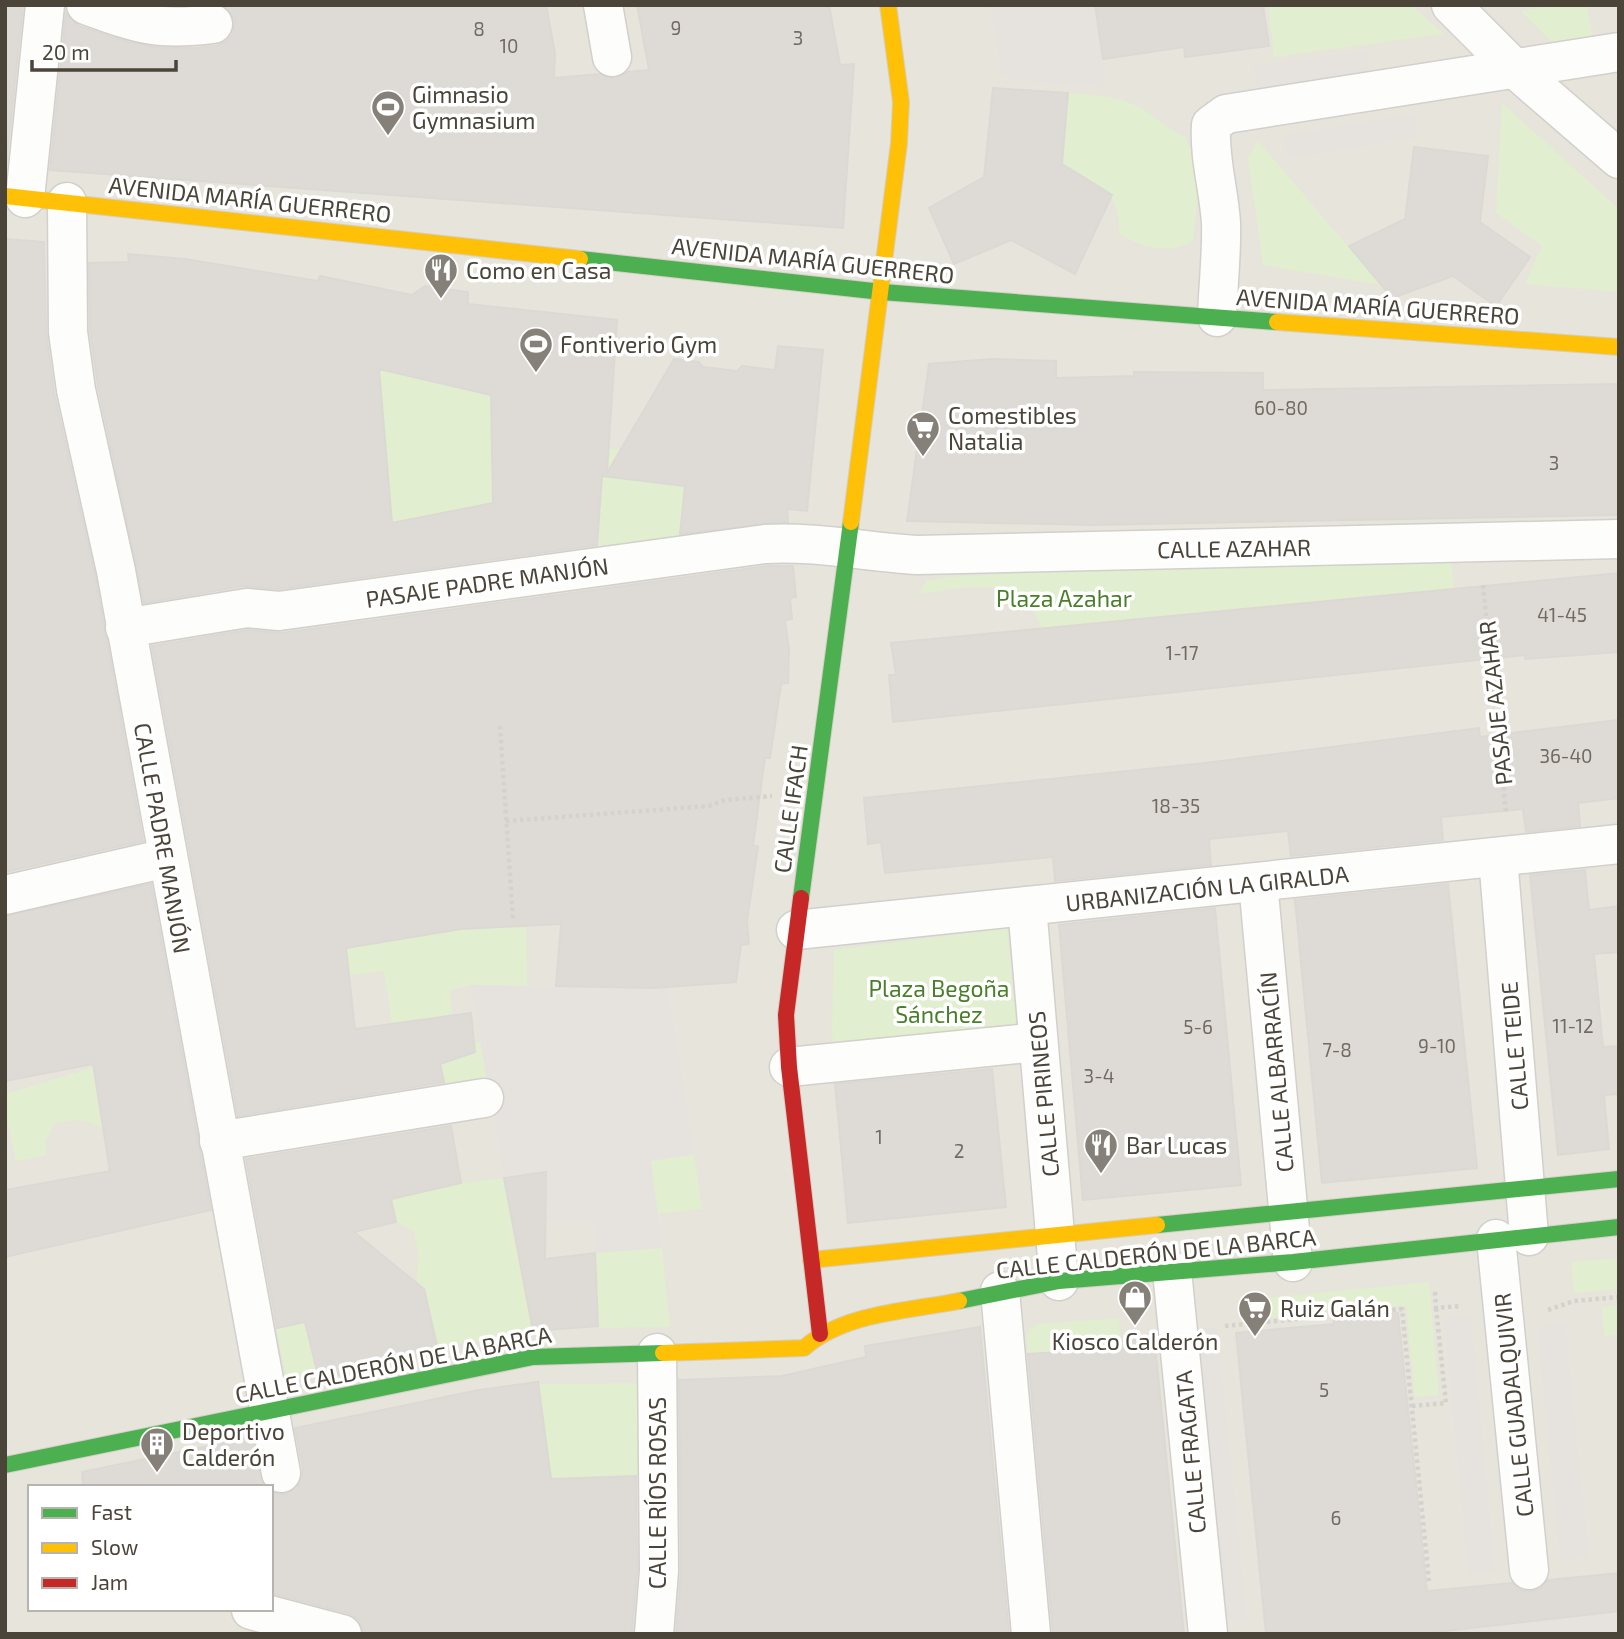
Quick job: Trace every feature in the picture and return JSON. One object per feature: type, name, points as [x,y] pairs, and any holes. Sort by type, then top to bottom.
[{"type":"main road","name":"CALLE IFACH","points":[[820,1334],[789,1067],[786,1015],[882,292],[901,102],[888,5]]},
{"type":"main road","name":"AVENIDA MARÍA GUERRERO","points":[[15,197],[882,292],[1619,348]]},
{"type":"main road","name":"CALLE CALDERÓN DE LA BARCA","points":[[811,1260],[1619,1180]]},
{"type":"main road","name":"CALLE CALDERÓN DE LA BARCA","points":[[5,1465],[533,1357],[790,1350],[804,1348],[820,1334],[854,1321],[1059,1281],[1293,1262],[1619,1227]]},
{"type":"street","points":[[15,197],[45,5]]},
{"type":"street","points":[[86,5],[154,27],[172,29],[214,24]]},
{"type":"street","points":[[603,5],[612,57]]},
{"type":"street","points":[[1451,5],[1516,69],[1619,159]]},
{"type":"street","points":[[1217,317],[1221,226],[1210,153],[1211,125],[1226,114],[1619,52]]},
{"type":"street","name":"CALLE PADRE MANJÓN","points":[[67,202],[68,332],[76,390],[125,628],[281,1473]]},
{"type":"street","name":"CALLE AZAHAR","points":[[849,551],[916,555],[1619,540]]},
{"type":"street","name":"PASAJE PADRE MANJÓN","points":[[125,628],[247,608],[279,611],[765,544],[822,544],[849,551]]},
{"type":"street","name":"URBANIZACIÓN LA GIRALDA","points":[[796,930],[1619,844]]},
{"type":"street","name":"CALLE TEIDE","points":[[1498,857],[1525,1189],[1513,1237]]},
{"type":"street","points":[[5,895],[167,858]]},
{"type":"street","name":"CALLE ALBARRACÍN","points":[[1258,882],[1293,1262]]},
{"type":"street","name":"CALLE PIRINEOS","points":[[1027,906],[1059,1281]]},
{"type":"street","points":[[789,1067],[1038,1042]]},
{"type":"street","points":[[219,1141],[484,1098]]},
{"type":"street","name":"CALLE GUADALQUIVIR","points":[[1513,1237],[1529,1570]]},
{"type":"street","name":"CALLE FRAGATA","points":[[1172,1271],[1208,1634]]},
{"type":"street","points":[[1000,1291],[1031,1634]]},
{"type":"street","name":"CALLE RÍOS ROSAS","points":[[654,1634],[659,1571],[657,1353]]},
{"type":"street","points":[[251,1611],[342,1634]]},
{"type":"path","name":"PASAJE AZAHAR","points":[[1484,597],[1506,808]]},
{"type":"path","points":[[500,726],[513,919]]},
{"type":"path","points":[[506,821],[709,806],[725,800],[816,794]]},
{"type":"path","points":[[1412,1406],[1446,1403],[1436,1308]]},
{"type":"path","points":[[1225,1326],[1402,1309],[1429,1581]]},
{"type":"shaded area","points":[[5,5],[1619,5],[1619,1634],[5,1634]]},
{"type":"shaded area","points":[[990,5],[1095,5],[1104,65],[1102,87],[1013,80],[1001,72]]},
{"type":"shaded area","points":[[1367,51],[1370,76],[1257,92],[1253,66]]},
{"type":"shaded area","points":[[1414,114],[1417,137],[1288,158],[1284,135]]},
{"type":"shaded area","points":[[471,985],[668,988],[694,1154],[651,1161],[662,1248],[595,1253],[595,1222],[546,1221],[546,1173],[504,1178]]},
{"type":"shaded area","points":[[1471,1315],[1495,1572],[1468,1575],[1444,1318]]},
{"type":"shaded area","points":[[1565,1323],[1589,1557],[1560,1560],[1537,1327]]},
{"type":"shaded area","points":[[1217,1327],[1247,1619],[1226,1621],[1196,1330]]},
{"type":"shaded area","points":[[1619,1573],[1619,1634],[1266,1634],[1263,1606]]},
{"type":"green space","points":[[1268,5],[1411,5],[1444,34],[1274,57]]},
{"type":"green space","points":[[1551,5],[1587,5],[1593,41],[1552,42],[1521,11]]},
{"type":"green space","points":[[1068,93],[1104,96],[1130,103],[1185,137],[1196,174],[1197,200],[1193,240],[1176,248],[1166,249],[1137,243],[1119,234],[1119,219],[1111,198],[1095,183],[1062,164]]},
{"type":"green space","points":[[1502,103],[1619,209],[1619,292],[1525,284],[1542,246],[1496,213]]},
{"type":"green space","points":[[1258,141],[1381,285],[1263,265],[1248,157]]},
{"type":"green space","points":[[364,285],[413,294],[417,366],[414,377],[490,395],[493,503],[392,523],[379,365],[357,333]]},
{"type":"green space","points":[[604,448],[635,451],[633,480],[685,486],[680,539],[597,550]]},
{"type":"green space","name":"Plaza Azahar","points":[[1451,559],[1454,589],[1184,630],[1182,614],[1041,628],[1033,610],[1022,598],[1007,591],[972,588],[918,594],[927,581],[946,577],[1178,565]]},
{"type":"green space","points":[[526,925],[527,986],[471,985],[450,990],[452,1014],[441,1016],[447,1044],[480,1042],[487,1079],[444,1085],[432,1018],[392,1024],[384,971],[334,977],[330,950],[462,929]]},
{"type":"green space","name":"Plaza Begoña Sánchez","points":[[1007,928],[1018,1044],[834,1078],[834,950]]},
{"type":"green space","points":[[95,1067],[104,1128],[79,1120],[54,1124],[45,1142],[47,1155],[16,1161],[5,1110],[5,1094]]},
{"type":"green space","points":[[694,1154],[702,1209],[657,1214],[651,1161]]},
{"type":"green space","points":[[504,1178],[534,1333],[437,1347],[424,1289],[416,1282],[419,1257],[414,1232],[396,1222],[391,1199],[456,1184]]},
{"type":"green space","points":[[662,1248],[670,1327],[598,1328],[595,1253]]},
{"type":"green space","points":[[1619,1258],[1619,1289],[1574,1293],[1571,1262]]},
{"type":"green space","points":[[1429,1282],[1439,1395],[1415,1397],[1406,1306],[1245,1320],[1243,1300]]},
{"type":"green space","points":[[1619,1305],[1619,1335],[1604,1336],[1602,1307]]},
{"type":"green space","points":[[1119,1318],[1121,1341],[1063,1352],[1027,1354],[1027,1332],[1037,1324]]},
{"type":"green space","points":[[305,1322],[338,1370],[287,1381],[276,1328]]},
{"type":"green space","points":[[639,1383],[641,1476],[602,1477],[555,1507],[538,1384]]},
{"type":"building","points":[[5,5],[23,5],[6,166],[5,166]]},
{"type":"building","points":[[224,5],[546,5],[555,53],[554,78],[600,74],[615,79],[627,72],[649,70],[637,5],[829,5],[840,65],[854,64],[843,228],[50,170],[66,13],[79,26],[128,42],[161,48],[194,48],[216,46],[233,34],[235,21]]},
{"type":"building","points":[[1095,5],[1263,5],[1269,46],[1185,57],[1184,47],[1103,59]]},
{"type":"building","points":[[993,88],[1068,93],[1062,164],[1112,195],[1075,274],[1011,240],[954,264],[929,208],[984,177]]},
{"type":"building","points":[[1414,147],[1488,156],[1480,222],[1530,257],[1496,306],[1453,276],[1392,298],[1349,246],[1405,219]]},
{"type":"building","points":[[5,239],[44,242],[46,332],[54,393],[95,575],[143,841],[5,872]]},
{"type":"building","points":[[128,254],[185,259],[318,281],[320,276],[412,295],[425,286],[468,292],[468,304],[617,320],[607,473],[674,359],[699,362],[703,367],[737,371],[742,366],[775,370],[778,346],[823,350],[807,511],[787,509],[788,522],[680,534],[685,486],[602,476],[597,545],[279,589],[243,586],[144,603],[98,386],[90,330],[89,263],[129,262]],"holes":[[[379,369],[491,395],[493,503],[392,523]]]},
{"type":"building","points":[[992,359],[1056,361],[1056,378],[1134,376],[1134,372],[1263,373],[1263,390],[1619,384],[1619,515],[1092,525],[907,521],[929,364]]},
{"type":"building","points":[[767,566],[793,566],[796,597],[790,598],[792,619],[785,620],[789,649],[788,683],[781,684],[770,758],[765,758],[753,845],[758,847],[747,921],[749,944],[741,945],[736,982],[653,988],[556,986],[561,924],[461,929],[346,948],[355,1029],[471,1013],[475,1052],[440,1064],[444,1082],[238,1116],[152,646],[248,630],[282,633]]},
{"type":"building","points":[[1619,573],[1619,652],[1525,659],[1525,655],[893,722],[889,675],[896,675],[891,643]]},
{"type":"building","points":[[1619,720],[1619,798],[1578,803],[1580,826],[1526,832],[1523,809],[1441,817],[1443,840],[1291,856],[1288,831],[1209,839],[1211,865],[1055,881],[1053,857],[885,873],[881,842],[868,844],[864,798],[1205,763],[1479,728],[1480,737]]},
{"type":"building","points":[[1585,870],[1589,910],[1619,906],[1619,952],[1594,954],[1603,1047],[1619,1046],[1619,1094],[1604,1095],[1609,1149],[1558,1155],[1530,875]]},
{"type":"building","points":[[151,884],[211,1210],[5,1257],[5,1190],[110,1171],[93,1064],[5,1081],[5,916]]},
{"type":"building","points":[[1448,884],[1477,1168],[1322,1183],[1295,900]]},
{"type":"building","points":[[1215,908],[1241,1185],[1083,1200],[1059,925]]},
{"type":"building","points":[[992,1069],[1006,1207],[848,1223],[835,1084]]},
{"type":"building","points":[[451,1126],[461,1183],[391,1199],[396,1222],[354,1232],[424,1289],[439,1354],[319,1379],[305,1322],[277,1328],[246,1159]]},
{"type":"building","points":[[546,1172],[545,1259],[595,1253],[598,1326],[533,1331],[504,1178]]},
{"type":"building","points":[[1398,1313],[1427,1591],[1512,1583],[1521,1590],[1530,1592],[1541,1588],[1548,1580],[1619,1573],[1619,1611],[1418,1634],[1266,1634],[1236,1333],[1334,1324],[1333,1318]]},
{"type":"building","points":[[980,1327],[1009,1634],[676,1634],[681,1571],[679,1380],[782,1376],[866,1357],[865,1346]]},
{"type":"building","points":[[1152,1339],[1155,1345],[1184,1634],[1053,1634],[1028,1354],[1063,1352],[1062,1344]]},
{"type":"building","points":[[538,1382],[551,1479],[636,1476],[637,1570],[632,1634],[363,1634],[358,1619],[348,1613],[273,1594],[273,1492],[286,1494],[296,1489],[301,1481],[303,1469],[295,1428],[479,1390]]},
{"type":"building","points":[[252,1437],[264,1485],[83,1485],[82,1472]]},
{"type":"traffic: fast","points":[[580,259],[882,292],[1277,322]]},
{"type":"traffic: fast","points":[[801,898],[851,522]]},
{"type":"traffic: fast","points":[[1157,1225],[1619,1179]]},
{"type":"traffic: fast","points":[[959,1301],[1059,1281],[1293,1262],[1619,1227]]},
{"type":"traffic: fast","points":[[5,1465],[533,1357],[663,1353]]},
{"type":"traffic: slow","points":[[851,522],[899,143],[901,102],[888,5]]},
{"type":"traffic: slow","points":[[5,196],[580,259]]},
{"type":"traffic: slow","points":[[1277,322],[1619,347]]},
{"type":"traffic: slow","points":[[811,1260],[1157,1225]]},
{"type":"traffic: slow","points":[[663,1353],[804,1348],[820,1336],[857,1320],[959,1301]]},
{"type":"traffic: jam","points":[[801,898],[786,1015],[789,1067],[820,1334]]},
{"type":"place","name":"Gimnasio Gymnasium","points":[[388,137]]},
{"type":"place","name":"Como en Casa","points":[[441,300]]},
{"type":"place","name":"Fontiverio Gym","points":[[536,374]]},
{"type":"place","name":"Comestibles Natalia","points":[[923,458]]},
{"type":"place","name":"Bar Lucas","points":[[1101,1175]]},
{"type":"place","name":"Kiosco Calderón","points":[[1135,1327]]},
{"type":"place","name":"Ruiz Galán","points":[[1255,1338]]},
{"type":"place","name":"Deportivo Calderón","points":[[157,1474]]}]
